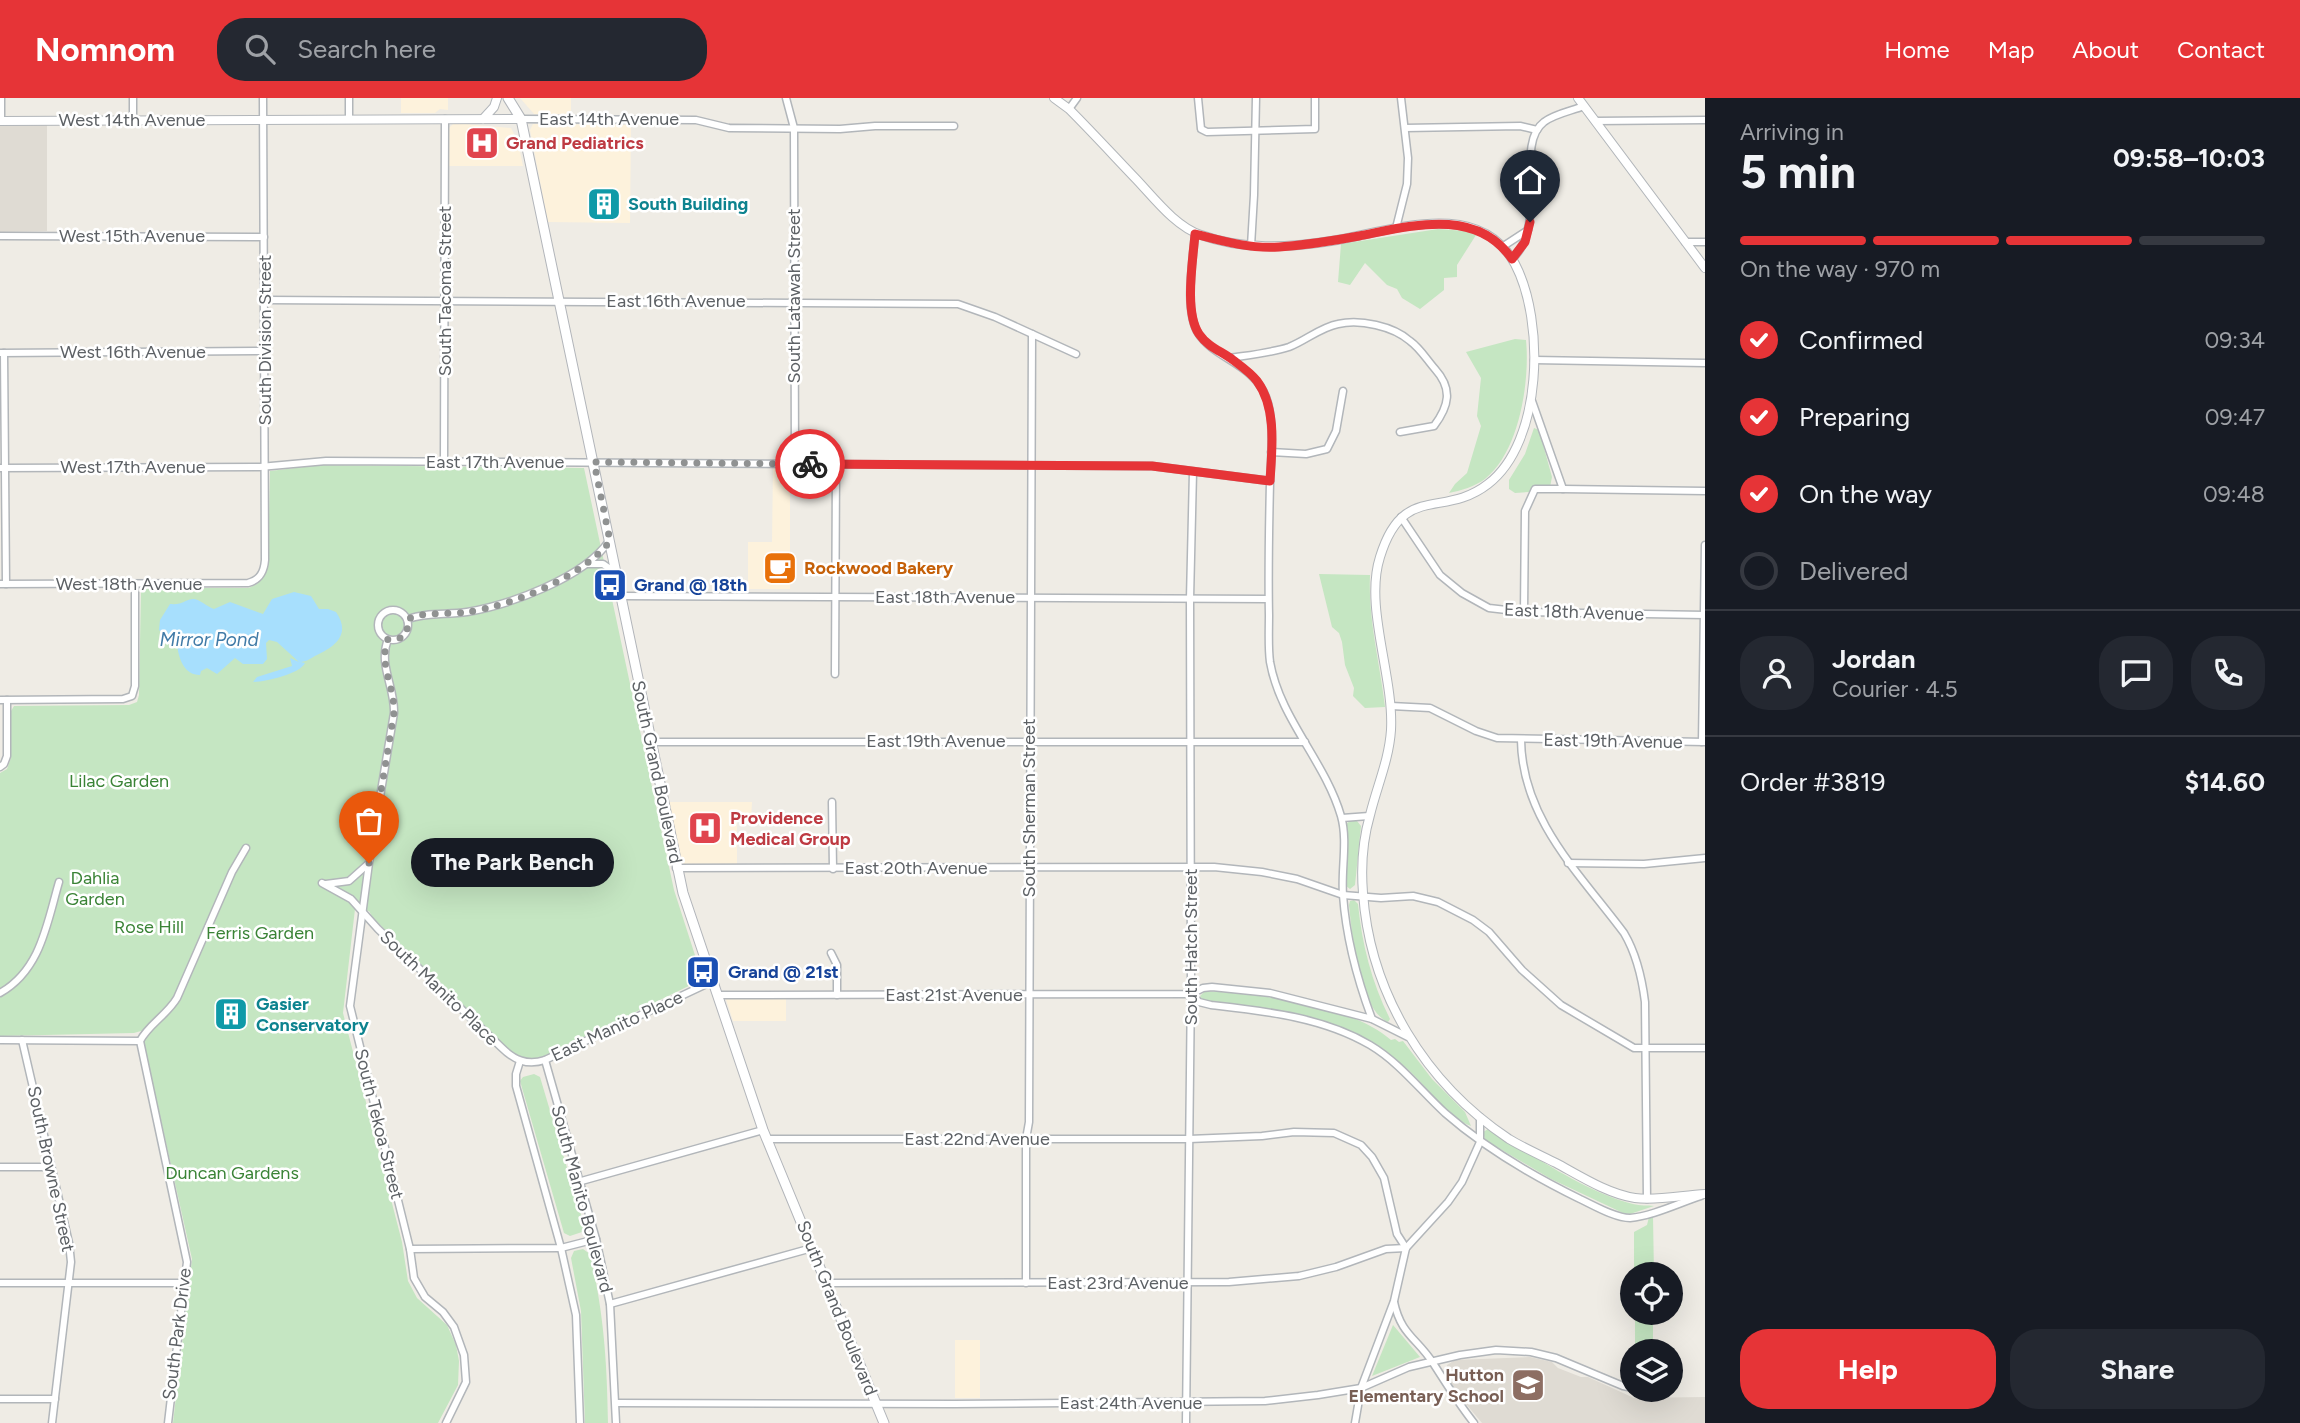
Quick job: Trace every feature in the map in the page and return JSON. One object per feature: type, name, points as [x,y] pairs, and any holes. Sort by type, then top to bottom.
[{"type":"main road","name":"South Grand Boulevard","points":[[509,98],[521,119],[676,868],[764,1134],[884,1423]]},
{"type":"street","points":[[1,98],[1,121]]},
{"type":"street","points":[[133,98],[133,120]]},
{"type":"street","name":"South Division Street","points":[[257,579],[265,563],[263,98]]},
{"type":"street","points":[[349,98],[349,119]]},
{"type":"street","points":[[483,119],[494,107],[497,98]]},
{"type":"street","name":"South Latawah Street","points":[[786,98],[794,128],[795,464]]},
{"type":"street","points":[[1054,98],[1069,109],[1167,211],[1195,234],[1223,242],[1275,247],[1310,244],[1396,228],[1437,224],[1464,226],[1485,233],[1512,259],[1529,306],[1534,360],[1532,401],[1519,439],[1499,475],[1483,488],[1461,498],[1425,505],[1401,517],[1393,526],[1377,565],[1378,617],[1391,706],[1387,759],[1369,816],[1362,873],[1369,939],[1380,981],[1408,1037],[1435,1072],[1480,1117],[1512,1140],[1574,1173],[1625,1195],[1647,1199],[1705,1194]]},
{"type":"street","points":[[1069,109],[1077,98]]},
{"type":"street","points":[[1198,98],[1201,129],[1207,132],[1315,129],[1315,98]]},
{"type":"street","points":[[1251,246],[1256,98]]},
{"type":"street","points":[[1396,228],[1407,184],[1408,158],[1401,98]]},
{"type":"street","points":[[1578,98],[1705,268]]},
{"type":"street","points":[[1512,259],[1525,242],[1529,228],[1532,149],[1536,130],[1548,119],[1584,106]]},
{"type":"street","name":"West 14th Avenue","points":[[1,121],[263,120]]},
{"type":"street","name":"East 14th Avenue","points":[[263,120],[696,120],[729,128],[954,126]]},
{"type":"street","name":"South Tacoma Street","points":[[444,462],[445,120]]},
{"type":"street","points":[[1595,121],[1705,120]]},
{"type":"street","points":[[1405,128],[1523,126],[1536,130]]},
{"type":"street","points":[[1502,247],[1529,228]]},
{"type":"street","points":[[1195,234],[1191,287],[1193,317],[1198,333],[1211,348],[1230,358],[1256,379],[1267,398],[1271,452],[1268,599],[1270,661],[1277,691],[1328,780],[1342,818],[1343,895],[1352,953],[1372,1018]]},
{"type":"street","name":"West 15th Avenue","points":[[0,236],[264,237]]},
{"type":"street","points":[[1685,242],[1705,242]]},
{"type":"street","name":"East 16th Avenue","points":[[265,300],[958,304],[1076,354]]},
{"type":"street","points":[[1230,358],[1275,351],[1338,324],[1362,323],[1385,328],[1410,340],[1448,388],[1448,401],[1443,415],[1434,426],[1400,432]]},
{"type":"street","name":"South Sherman Street","points":[[1026,1283],[1032,334]]},
{"type":"street","name":"West 16th Avenue","points":[[2,353],[265,351]]},
{"type":"street","points":[[2,353],[3,584]]},
{"type":"street","points":[[1534,360],[1705,363]]},
{"type":"street","points":[[1271,452],[1306,454],[1327,449],[1336,431],[1343,391]]},
{"type":"street","points":[[1532,401],[1563,489]]},
{"type":"street","name":"East 17th Avenue","points":[[265,467],[319,461],[1152,466],[1270,481]]},
{"type":"street","points":[[835,674],[836,464]]},
{"type":"street","name":"West 17th Avenue","points":[[2,468],[265,467]]},
{"type":"street","name":"South Hatch Street","points":[[1186,1423],[1193,472]]},
{"type":"street","points":[[1524,612],[1526,507],[1535,489],[1705,491]]},
{"type":"street","name":"East 18th Avenue","points":[[1401,517],[1440,575],[1462,593],[1489,608],[1524,612],[1704,615]]},
{"type":"street","points":[[408,619],[420,615],[468,612],[508,603],[540,590],[583,565],[598,555],[610,541]]},
{"type":"street","points":[[1703,742],[1705,545]]},
{"type":"street","points":[[583,565],[603,564],[616,573]]},
{"type":"street","name":"West 18th Avenue","points":[[3,584],[248,583],[257,579]]},
{"type":"street","points":[[2,766],[8,753],[4,700],[123,699],[132,696],[135,686],[135,584]]},
{"type":"street","name":"East 18th Avenue","points":[[621,596],[1268,599]]},
{"type":"street","points":[[394,609],[402,612],[408,619],[408,628],[404,636],[397,640],[388,639],[381,634],[378,626],[382,614],[394,609]]},
{"type":"street","name":"South Tekoa Street","points":[[388,639],[384,662],[394,713],[369,863],[350,1006],[410,1250],[414,1278],[425,1297],[443,1312],[454,1327],[464,1355],[466,1382],[446,1423]]},
{"type":"street","name":"East 19th Avenue","points":[[1391,706],[1430,708],[1486,735],[1521,740],[1703,742]]},
{"type":"street","points":[[1521,740],[1524,770],[1544,824],[1568,863],[1632,946],[1641,977],[1645,1002],[1647,1199]]},
{"type":"street","name":"East 19th Avenue","points":[[651,742],[1305,742]]},
{"type":"street","points":[[832,802],[833,869]]},
{"type":"street","points":[[1342,818],[1369,816]]},
{"type":"street","points":[[0,1040],[140,1041],[177,998],[232,872],[246,848]]},
{"type":"street","points":[[1568,863],[1644,864],[1705,858]]},
{"type":"street","name":"South Manito Place","points":[[369,863],[349,881],[322,883],[348,896],[501,1047],[520,1061]]},
{"type":"street","name":"East 20th Avenue","points":[[676,868],[1214,867],[1297,879],[1343,895],[1420,897],[1456,910],[1489,932],[1522,970],[1561,1005],[1634,1048],[1645,1049]]},
{"type":"street","points":[[0,992],[22,976],[36,956],[59,882]]},
{"type":"street","points":[[831,953],[837,965],[837,995]]},
{"type":"street","name":"East Manito Place","points":[[520,1061],[533,1063],[545,1060],[713,981]]},
{"type":"street","points":[[1408,1037],[1372,1018],[1305,1000],[1237,988],[1203,988],[1191,994],[1199,1002],[1277,1014],[1333,1028],[1354,1037],[1385,1055],[1444,1112],[1480,1142],[1562,1190],[1621,1216],[1629,1218],[1647,1214],[1705,1194]]},
{"type":"street","name":"East 21st Avenue","points":[[717,995],[1191,994]]},
{"type":"street","name":"South Browne Street","points":[[22,1040],[69,1243],[70,1283],[52,1423]]},
{"type":"street","name":"South Park Drive","points":[[140,1041],[187,1262],[168,1423]]},
{"type":"street","points":[[1645,1049],[1705,1048]]},
{"type":"street","name":"South Manito Boulevard","points":[[545,1060],[596,1240],[610,1304],[616,1423]]},
{"type":"street","name":"South Manito Boulevard","points":[[520,1061],[516,1086],[561,1248],[576,1315],[580,1423]]},
{"type":"street","points":[[1355,1423],[1361,1388],[1394,1301],[1406,1248],[1448,1202],[1462,1182],[1480,1142],[1480,1117]]},
{"type":"street","name":"East 22nd Avenue","points":[[578,1182],[764,1134],[1189,1139],[1320,1131],[1361,1145],[1372,1157],[1384,1178],[1398,1234],[1406,1248]]},
{"type":"street","points":[[0,1167],[50,1167]]},
{"type":"street","points":[[410,1250],[561,1248],[596,1240]]},
{"type":"street","points":[[610,1304],[812,1248]]},
{"type":"street","name":"East 23rd Avenue","points":[[826,1283],[1229,1282],[1298,1276],[1387,1249],[1406,1248]]},
{"type":"street","points":[[0,1283],[185,1283]]},
{"type":"street","points":[[1394,1301],[1398,1318],[1408,1335],[1432,1361],[1441,1379],[1474,1423]]},
{"type":"street","name":"East 24th Avenue","points":[[616,1404],[1265,1401],[1361,1388],[1409,1367],[1496,1350],[1531,1352],[1566,1362],[1620,1385]]},
{"type":"street","points":[[0,1399],[55,1399]]},
{"type":"shaded area","points":[[401,98],[448,98],[448,110],[440,109],[435,113],[401,113]]},
{"type":"shaded area","points":[[520,98],[571,98],[571,114],[534,114]]},
{"type":"shaded area","points":[[47,122],[47,231],[0,232],[0,126],[5,123]]},
{"type":"shaded area","points":[[454,123],[511,128],[518,142],[523,166],[449,166],[449,128]]},
{"type":"shaded area","points":[[533,124],[631,125],[630,223],[548,222],[530,130]]},
{"type":"shaded area","points":[[773,467],[790,467],[790,589],[748,589],[748,542],[772,542]]},
{"type":"shaded area","points":[[666,802],[752,802],[751,820],[737,820],[737,872],[684,872]]},
{"type":"shaded area","points":[[726,999],[786,999],[786,1021],[733,1021]]},
{"type":"shaded area","points":[[955,1340],[980,1340],[980,1398],[955,1398]]},
{"type":"shaded area","name":"Hutton Elementary School","points":[[1530,1357],[1552,1362],[1558,1368],[1588,1377],[1620,1392],[1620,1402],[1683,1402],[1683,1397],[1705,1397],[1705,1423],[1482,1423],[1445,1379],[1447,1365],[1455,1360]]},
{"type":"green space","points":[[1438,229],[1465,231],[1476,235],[1457,265],[1457,277],[1444,278],[1444,290],[1420,309],[1402,298],[1397,289],[1387,285],[1365,263],[1350,285],[1338,282],[1341,244]]},
{"type":"green space","points":[[1515,339],[1526,340],[1526,375],[1520,414],[1507,451],[1485,479],[1468,488],[1449,493],[1467,473],[1481,426],[1477,416],[1481,378],[1466,352]]},
{"type":"green space","points":[[1534,428],[1539,430],[1552,477],[1550,487],[1534,487],[1529,492],[1515,493],[1509,489],[1509,480],[1525,454]]},
{"type":"green space","points":[[321,465],[584,468],[674,890],[702,977],[699,981],[549,1054],[533,1059],[523,1058],[511,1052],[373,918],[369,911],[355,909],[343,1013],[402,1242],[408,1281],[417,1298],[447,1325],[456,1345],[459,1361],[458,1385],[438,1423],[173,1423],[192,1259],[141,1031],[0,1036],[0,773],[7,769],[11,758],[11,711],[14,706],[129,705],[137,702],[141,590],[247,588],[259,583],[268,564],[270,471]]},
{"type":"green space","points":[[1319,574],[1370,575],[1373,625],[1385,707],[1365,708],[1353,696],[1354,688],[1345,665],[1342,642],[1339,633],[1332,627]]},
{"type":"green space","points":[[1350,821],[1357,821],[1361,826],[1355,885],[1350,889],[1345,885],[1348,851],[1345,825]]},
{"type":"green space","points":[[1354,900],[1358,904],[1369,963],[1390,1019],[1388,1022],[1378,1015],[1370,1003],[1359,970],[1349,905],[1350,901]]},
{"type":"green space","points":[[1205,991],[1276,998],[1328,1009],[1373,1028],[1391,1040],[1403,1041],[1432,1079],[1465,1112],[1471,1126],[1445,1108],[1404,1066],[1361,1039],[1336,1028],[1283,1013],[1204,1002],[1200,996]]},
{"type":"green space","points":[[534,1074],[540,1077],[584,1225],[582,1232],[570,1236],[564,1233],[520,1081],[523,1077]]},
{"type":"green space","points":[[1490,1128],[1559,1172],[1597,1191],[1633,1204],[1654,1206],[1630,1214],[1623,1213],[1551,1179],[1485,1140],[1483,1132]]},
{"type":"green space","points":[[1653,1216],[1654,1262],[1634,1262],[1634,1232],[1647,1225],[1649,1217]]},
{"type":"green space","points":[[583,1249],[590,1254],[602,1318],[608,1423],[585,1423],[581,1311],[571,1258],[574,1251]]},
{"type":"green space","points":[[1393,1325],[1420,1357],[1372,1376]]},
{"type":"green space","points":[[1635,1325],[1653,1325],[1653,1339],[1635,1339]]},
{"type":"water","name":"Mirror Pond","points":[[294,592],[311,596],[319,609],[336,612],[342,633],[330,648],[301,662],[305,663],[302,667],[282,677],[253,682],[257,677],[292,666],[290,658],[299,662],[277,642],[269,640],[266,643],[267,659],[263,664],[243,664],[235,658],[217,674],[207,668],[201,671],[200,675],[186,669],[177,645],[159,630],[160,620],[170,604],[193,599],[214,609],[230,602],[263,614],[272,599]]},
{"type":"way so far","points":[[369,863],[394,713],[384,650],[388,639],[397,640],[407,632],[408,619],[420,615],[479,610],[516,600],[540,590],[598,555],[610,541],[594,462],[810,464]]},
{"type":"place","name":"Grand Pediatrics","points":[[482,143]]},
{"type":"place","name":"South Building","points":[[604,204]]},
{"type":"place","name":"Rockwood Bakery","points":[[780,568]]},
{"type":"place","name":"Grand @ 18th","points":[[610,585]]},
{"type":"place","name":"Providence Medical Group","points":[[705,828]]},
{"type":"place","name":"The Park Bench","points":[[369,863]]},
{"type":"place","name":"Grand @ 21st","points":[[703,972]]},
{"type":"place","name":"Gasier Conservatory","points":[[231,1014]]},
{"type":"place","name":"Hutton Elementary School","points":[[1528,1385]]},
{"type":"route","points":[[810,464],[1152,466],[1270,481],[1270,420],[1267,398],[1256,379],[1230,358],[1211,348],[1198,333],[1193,317],[1191,287],[1195,234],[1223,242],[1275,247],[1331,241],[1419,225],[1456,225],[1485,233],[1512,259],[1525,242],[1530,222]]},
{"type":"park label","name":"Lilac Garden","points":[[119,781]]},
{"type":"park label","name":"Dahlia Garden","points":[[95,888]]},
{"type":"park label","name":"Rose Hill","points":[[149,927]]},
{"type":"park label","name":"Ferris Garden","points":[[260,933]]},
{"type":"park label","name":"Duncan Gardens","points":[[232,1173]]}]
